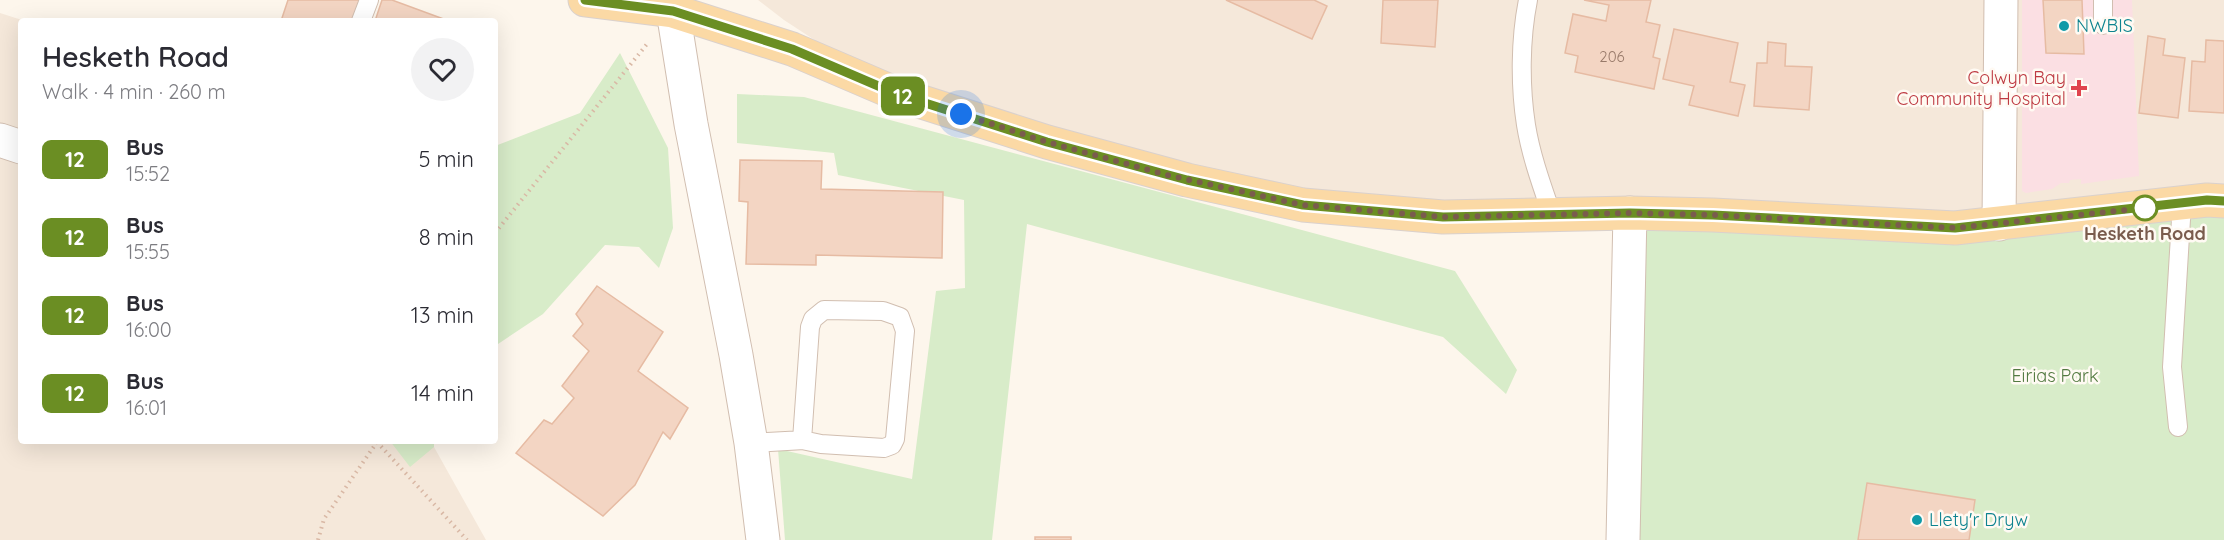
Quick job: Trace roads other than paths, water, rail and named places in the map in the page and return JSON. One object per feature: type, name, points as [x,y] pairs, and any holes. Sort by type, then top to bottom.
[{"type":"main road","points":[[585,0],[679,6],[792,49],[897,94],[1047,142],[1187,180],[1303,205],[1443,217],[1630,213],[1713,215],[1955,228],[2207,200],[2224,201]]},
{"type":"street","points":[[2000,224],[2001,0]]},
{"type":"street","points":[[679,6],[691,124],[736,355],[751,443],[763,540]]},
{"type":"street","points":[[0,140],[18,146]]},
{"type":"street","points":[[1623,540],[1630,213]]},
{"type":"lane","points":[[363,18],[369,0]]},
{"type":"lane","points":[[1528,0],[1522,69],[1526,125],[1552,215]]},
{"type":"lane","points":[[2103,0],[2103,25]]},
{"type":"lane","points":[[2178,428],[2172,367],[2182,203]]},
{"type":"lane","points":[[751,443],[804,440],[821,444],[884,448],[892,445],[895,439],[905,331],[900,317],[883,311],[824,310],[813,319],[810,327],[804,440]]},
{"type":"place","name":"NWBIS","points":[[2064,26]]},
{"type":"place","name":"Colwyn Bay Community Hospital","points":[[2079,88]]},
{"type":"place","name":"Hesketh Road","points":[[2145,208]]},
{"type":"place","name":"Llety'r Dryw","points":[[1917,520]]},
{"type":"park label","name":"Eirias Park","points":[[2055,376]]}]
